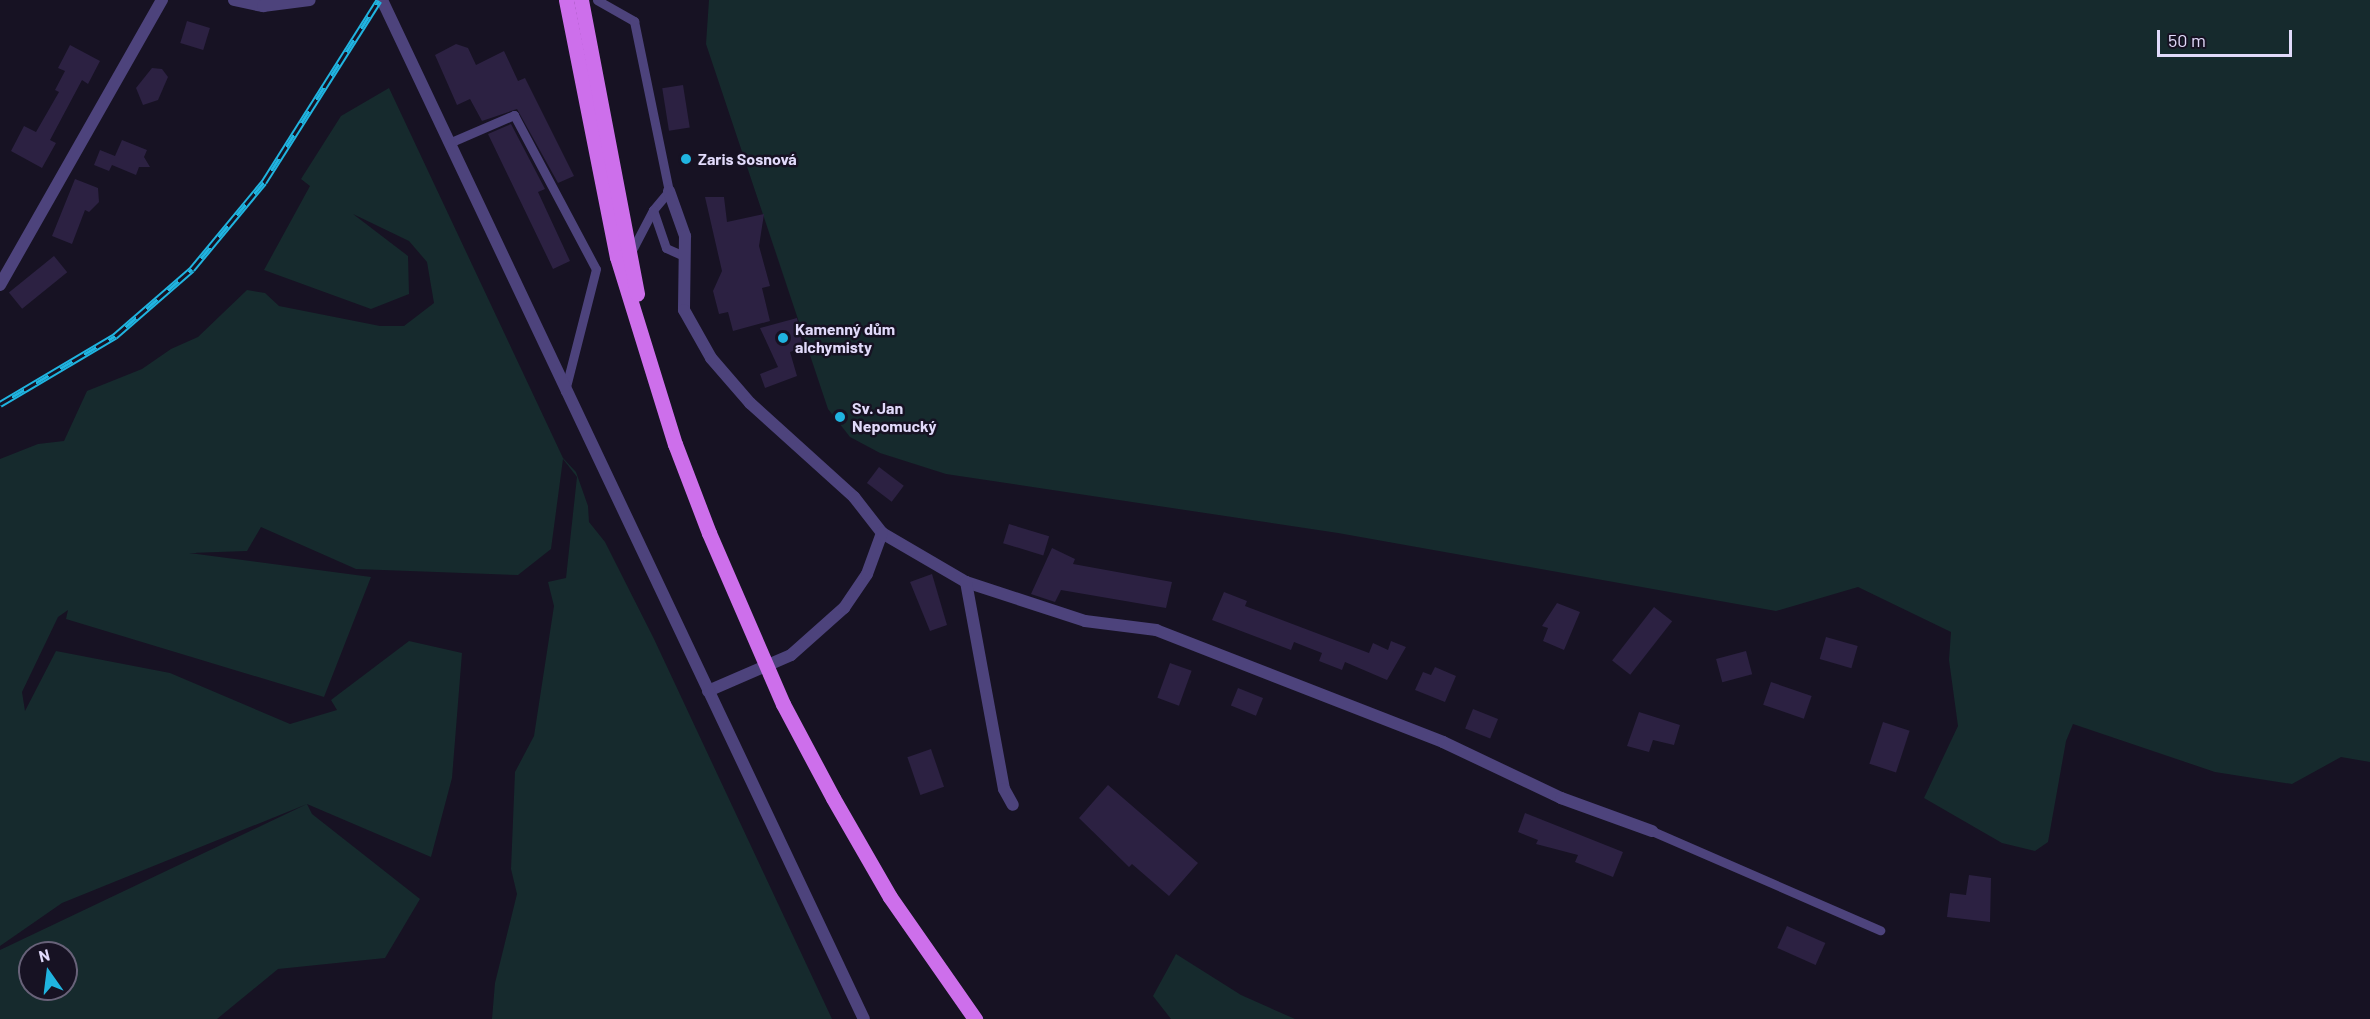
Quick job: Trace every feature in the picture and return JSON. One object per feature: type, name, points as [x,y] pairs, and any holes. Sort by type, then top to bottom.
[{"type":"main road","points":[[566,0],[602,193],[646,350],[675,444],[749,630],[783,704],[890,897],[975,1019]]},
{"type":"main road","points":[[581,0],[646,350]]},
{"type":"street","points":[[0,285],[162,0]]},
{"type":"street","points":[[234,0],[263,6],[310,0]]},
{"type":"street","points":[[382,0],[864,1019]]},
{"type":"street","points":[[669,191],[685,236],[684,310],[711,358],[750,403],[854,497],[882,533],[966,582],[1085,621],[1156,630],[1443,742],[1561,798],[1652,831]]},
{"type":"street","points":[[708,691],[800,647],[844,608],[867,574],[882,533]]},
{"type":"street","points":[[966,582],[1004,789],[1013,805]]},
{"type":"lane","points":[[597,0],[634,21],[669,191],[653,210],[630,254]]},
{"type":"lane","points":[[449,143],[514,115],[596,269],[565,391]]},
{"type":"lane","points":[[653,210],[666,248],[684,256]]},
{"type":"lane","points":[[1652,831],[1880,930]]},
{"type":"green space","points":[[709,0],[2370,0],[2370,762],[2341,757],[2292,784],[2215,772],[2073,724],[2066,741],[2048,842],[2035,851],[2002,843],[1924,798],[1958,726],[1949,660],[1951,632],[1858,587],[1776,611],[1338,533],[946,474],[880,453],[850,437],[828,409],[706,44]]},
{"type":"green space","points":[[389,88],[563,458],[576,472],[588,506],[589,522],[605,542],[654,639],[832,1019],[492,1019],[495,983],[517,894],[511,869],[515,772],[534,736],[554,606],[548,582],[566,578],[577,477],[563,459],[551,549],[518,575],[356,569],[261,527],[247,551],[189,553],[371,577],[324,697],[66,619],[68,610],[58,617],[22,692],[25,711],[56,651],[170,673],[290,724],[337,710],[331,700],[409,641],[462,653],[452,778],[431,857],[307,804],[62,903],[0,946],[0,459],[38,444],[64,441],[87,391],[142,369],[171,349],[198,337],[247,290],[265,293],[279,306],[380,326],[404,326],[434,303],[427,262],[409,241],[353,214],[408,256],[409,294],[371,309],[264,270],[310,186],[301,179],[341,116]]},
{"type":"green space","points":[[307,804],[312,814],[420,899],[385,958],[278,969],[217,1019],[0,1019],[0,950],[18,941],[18,1001],[78,1001],[78,941],[19,941]]},
{"type":"green space","points":[[1176,954],[1241,995],[1295,1019],[1171,1019],[1153,996]]},
{"type":"building","points":[[187,21],[210,28],[203,50],[180,43]]},
{"type":"building","points":[[456,44],[468,48],[476,65],[504,51],[518,81],[525,78],[574,176],[558,183],[517,109],[482,121],[470,99],[457,105],[435,55]]},
{"type":"building","points":[[70,45],[100,61],[88,84],[82,80],[50,140],[56,143],[42,168],[11,151],[24,126],[36,132],[59,92],[55,90],[65,71],[58,68]]},
{"type":"building","points":[[152,68],[162,69],[168,77],[158,100],[143,105],[136,88]]},
{"type":"building","points":[[683,85],[690,127],[669,131],[662,88]]},
{"type":"building","points":[[511,124],[545,189],[538,192],[570,261],[553,269],[488,134]]},
{"type":"building","points":[[122,140],[147,150],[144,157],[150,167],[139,167],[136,175],[112,165],[109,171],[94,165],[100,150],[115,156]]},
{"type":"building","points":[[75,179],[98,188],[99,202],[89,212],[85,210],[72,244],[52,236]]},
{"type":"building","points":[[705,197],[724,197],[727,222],[764,214],[759,246],[770,286],[762,288],[770,321],[733,331],[728,312],[719,314],[713,291],[722,271]]},
{"type":"building","points":[[54,256],[67,272],[22,309],[9,293]]},
{"type":"building","name":"Kamenný dům alchymisty","points":[[797,318],[803,347],[790,352],[797,376],[765,388],[760,374],[778,367],[760,328]]},
{"type":"building","points":[[879,467],[904,486],[892,502],[867,483]]},
{"type":"building","points":[[1009,524],[1049,536],[1043,555],[1003,543]]},
{"type":"building","points":[[1052,548],[1075,559],[1073,564],[1172,582],[1166,608],[1061,590],[1055,602],[1031,594]]},
{"type":"building","points":[[932,574],[947,625],[930,631],[910,582]]},
{"type":"building","points":[[1224,592],[1247,601],[1245,606],[1369,653],[1373,643],[1388,650],[1391,641],[1406,647],[1387,680],[1345,662],[1342,670],[1319,661],[1322,653],[1294,642],[1291,650],[1212,620]]},
{"type":"building","points":[[1557,603],[1580,612],[1564,650],[1543,641],[1548,628],[1542,626]]},
{"type":"building","points":[[1654,607],[1672,621],[1630,675],[1612,661]]},
{"type":"building","points":[[1826,637],[1858,646],[1851,668],[1820,659]]},
{"type":"building","points":[[1746,651],[1752,674],[1722,682],[1716,659]]},
{"type":"building","points":[[1170,663],[1192,671],[1179,706],[1157,698]]},
{"type":"building","points":[[1435,667],[1456,676],[1445,702],[1415,690],[1423,672],[1431,675]]},
{"type":"building","points":[[1771,682],[1812,696],[1804,719],[1763,705]]},
{"type":"building","points":[[1238,688],[1263,698],[1256,716],[1231,706]]},
{"type":"building","points":[[1473,709],[1498,719],[1490,739],[1465,728]]},
{"type":"building","points":[[1639,712],[1680,725],[1674,745],[1653,740],[1649,752],[1627,746]]},
{"type":"building","points":[[1883,722],[1910,731],[1896,772],[1869,764]]},
{"type":"building","points":[[931,749],[944,787],[920,795],[907,757]]},
{"type":"building","points":[[1108,785],[1198,863],[1169,896],[1132,864],[1129,867],[1079,818]]},
{"type":"building","points":[[1525,813],[1623,852],[1613,877],[1575,862],[1578,855],[1536,844],[1538,840],[1518,832]]},
{"type":"building","points":[[1969,875],[1991,878],[1990,922],[1947,917],[1950,893],[1966,895]]},
{"type":"building","points":[[1787,926],[1825,943],[1816,965],[1777,948]]},
{"type":"railway","points":[[0,404],[115,336],[192,269],[264,182],[379,0]]},
{"type":"place","name":"Zaris Sosnová","points":[[686,159]]},
{"type":"place","name":"Kamenný dům alchymisty","points":[[783,338]]},
{"type":"place","name":"Sv. Jan Nepomucký","points":[[840,417]]}]
